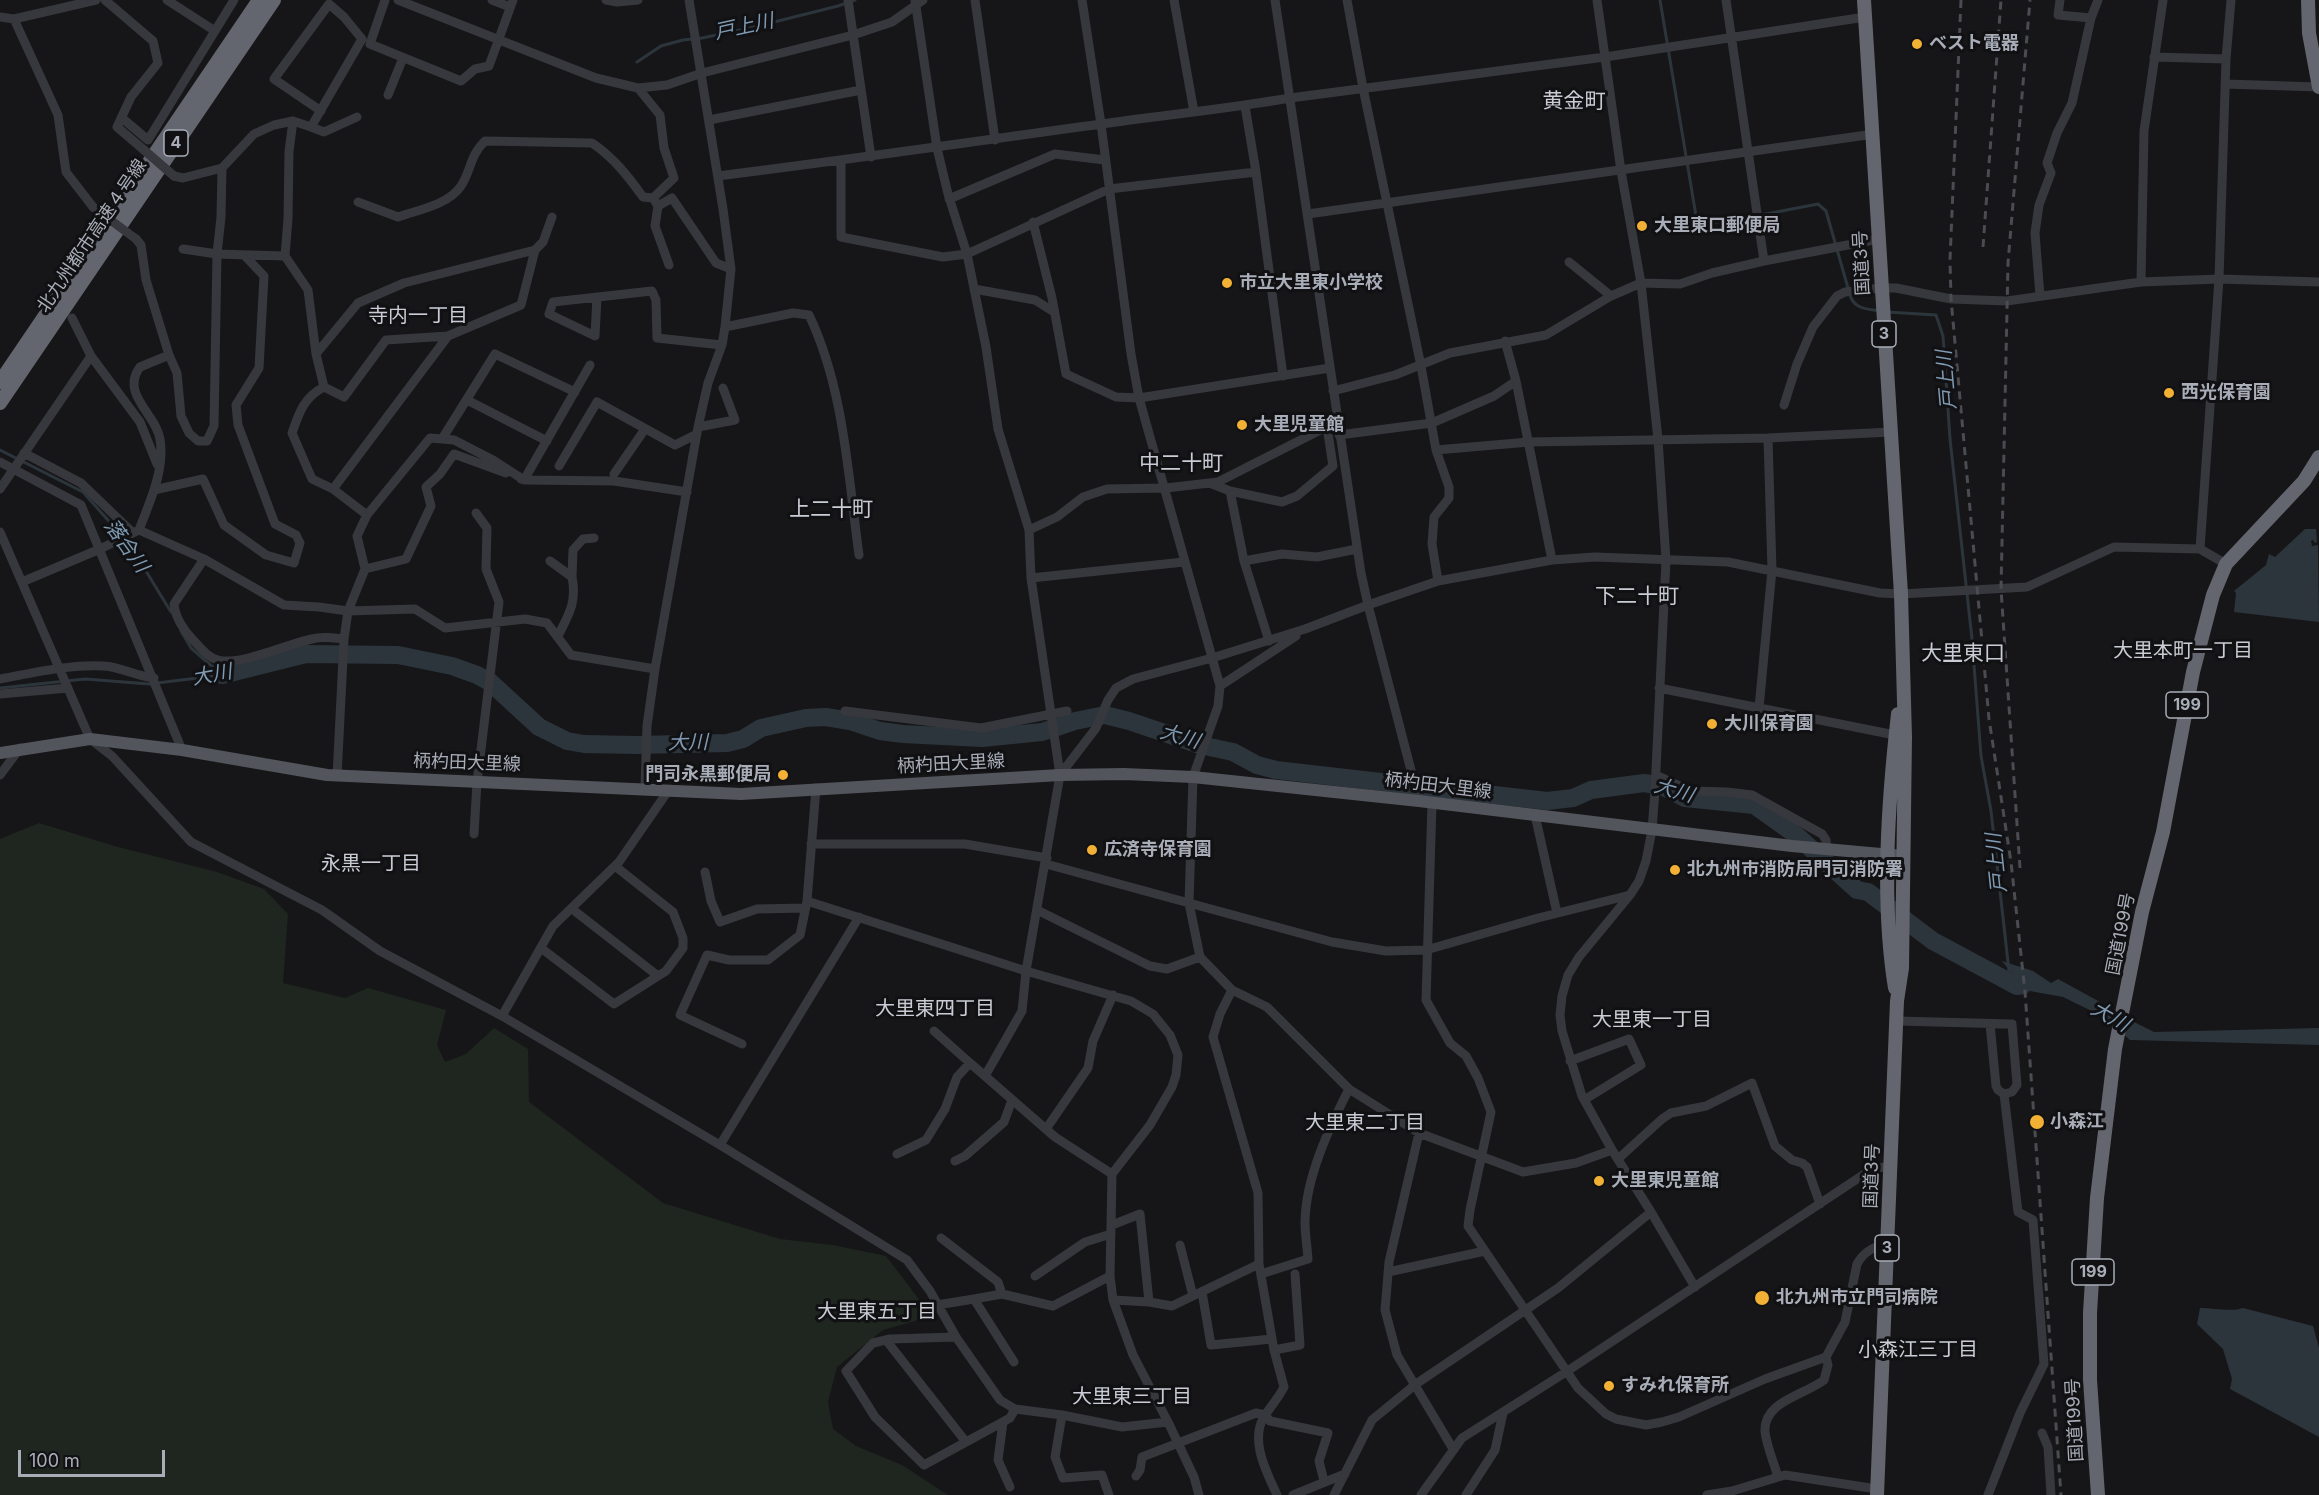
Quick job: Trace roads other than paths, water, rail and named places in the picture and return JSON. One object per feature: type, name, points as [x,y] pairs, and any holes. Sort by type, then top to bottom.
[{"type":"highway","name":"北九州都市高速４号線","points":[[0,403],[259,0]]},
{"type":"highway","name":"北九州都市高速４号線","points":[[0,382],[75,283],[274,0]]},
{"type":"highway","name":"国道3号","points":[[1864,0],[1901,594],[1903,667],[1900,736],[1889,855],[1887,912],[1890,956],[1897,1002]]},
{"type":"highway","points":[[2308,0],[2309,33],[2319,87]]},
{"type":"highway","name":"国道199号","points":[[2098,1495],[2090,1380],[2090,1313],[2097,1198],[2115,1049],[2142,912],[2163,832],[2202,632],[2212,595],[2226,564],[2304,481],[2319,457]]},
{"type":"highway","name":"国道3号","points":[[1877,1492],[1897,1002],[1902,968],[1903,856],[1900,736]]},
{"type":"main road","name":"柄杓田大里線","points":[[0,753],[20,748],[90,739],[182,750],[337,776],[741,794],[1060,775],[1124,774],[1193,777],[1419,801],[1827,850],[1903,856]]},
{"type":"street","points":[[0,17],[14,19],[96,0]]},
{"type":"street","points":[[105,0],[153,41],[158,63],[131,97],[117,128],[174,176],[183,178],[222,168],[254,134],[274,124],[293,121],[324,132],[357,117]]},
{"type":"street","points":[[167,0],[215,31]]},
{"type":"street","points":[[122,118],[148,140],[234,0]]},
{"type":"street","points":[[385,0],[370,44],[461,81],[475,69],[489,66],[511,4],[492,0]]},
{"type":"street","points":[[398,0],[596,78],[638,88],[667,85],[702,73],[853,35],[892,22],[918,2]]},
{"type":"street","points":[[606,0],[617,2],[638,0]]},
{"type":"street","points":[[645,788],[647,726],[655,669],[698,431],[708,383],[722,345],[731,269],[689,0]]},
{"type":"street","points":[[848,0],[871,156]]},
{"type":"street","points":[[975,0],[995,140]]},
{"type":"street","points":[[1082,0],[1139,398],[1220,686],[1218,706],[1193,777],[1189,903],[1200,957],[1232,990],[1267,1007],[1349,1089],[1419,1133],[1523,1172],[1576,1163],[1612,1150]]},
{"type":"street","points":[[1174,0],[1194,112]]},
{"type":"street","points":[[1275,0],[1357,549],[1368,605],[1419,801]]},
{"type":"street","points":[[1347,0],[1436,450],[1449,487],[1449,498],[1434,517],[1432,544],[1438,581]]},
{"type":"street","points":[[1597,0],[1621,171],[1641,283],[1658,439],[1666,560],[1656,776],[1652,830],[1646,861],[1639,881],[1630,895],[1579,957],[1568,975],[1560,1015],[1570,1061],[1584,1100],[1695,1287]]},
{"type":"street","points":[[1726,0],[1764,261]]},
{"type":"street","points":[[2060,0],[2058,15],[2091,18]]},
{"type":"street","points":[[2040,296],[2034,233],[2039,205],[2051,173],[2047,163],[2057,133],[2072,103],[2091,18],[2098,0]]},
{"type":"street","points":[[2141,282],[2144,131],[2163,0]]},
{"type":"street","points":[[2200,549],[2219,279],[2226,59],[2231,0]]},
{"type":"street","points":[[918,2],[937,148],[949,199],[968,254],[998,429],[1029,530],[1031,578],[1060,775],[1026,971],[1022,1011],[985,1076]]},
{"type":"street","points":[[311,127],[321,111],[362,39],[344,16],[329,4],[274,79],[321,111]]},
{"type":"street","points":[[718,176],[1605,57],[1865,17]]},
{"type":"street","points":[[14,19],[58,116],[66,172],[93,207],[141,245],[146,280],[169,356],[177,373],[181,416],[189,433],[198,441],[207,441],[214,426],[217,254],[221,217],[222,168]]},
{"type":"street","points":[[2154,57],[2226,59]]},
{"type":"street","points":[[388,95],[403,58]]},
{"type":"street","points":[[2225,84],[2319,87]]},
{"type":"street","points":[[638,88],[660,115],[663,148],[674,178],[656,202],[655,226],[669,265]]},
{"type":"street","points":[[709,120],[861,90]]},
{"type":"street","points":[[1245,106],[1283,376]]},
{"type":"street","points":[[293,121],[289,151],[285,256],[308,290],[316,354],[324,387],[344,398],[386,340],[448,336],[521,305],[535,250],[543,242],[552,217]]},
{"type":"street","points":[[1308,214],[1874,134]]},
{"type":"street","points":[[358,202],[398,217],[445,200],[461,186],[476,149],[485,141],[592,143],[604,150],[626,173],[643,196],[656,202],[672,198],[716,262],[731,269]]},
{"type":"street","points":[[949,199],[1054,154],[1105,160]]},
{"type":"street","points":[[841,160],[841,237],[943,257],[968,254],[1033,222],[1109,189],[1256,172]]},
{"type":"street","points":[[1033,222],[1066,374],[1116,397],[1139,398],[1330,368]]},
{"type":"street","points":[[1333,391],[1395,375],[1450,353],[1546,335],[1611,296],[1641,283],[1680,284],[1712,273],[1764,261],[1879,239]]},
{"type":"street","points":[[183,249],[217,254],[285,256]]},
{"type":"street","points":[[316,354],[358,303],[404,283],[535,250]]},
{"type":"street","points":[[154,490],[203,479],[224,525],[266,555],[294,563],[300,543],[297,535],[275,524],[238,425],[236,405],[259,368],[264,276],[244,255]]},
{"type":"street","points":[[1569,262],[1611,296]]},
{"type":"street","points":[[1784,405],[1797,364],[1813,327],[1837,296],[1845,292],[1896,288],[1957,299],[2015,301],[2141,282],[2219,279],[2319,282]]},
{"type":"street","points":[[974,289],[1035,300],[1054,312]]},
{"type":"street","points":[[597,297],[595,336],[549,314],[553,302],[597,297],[652,291],[656,300],[657,338],[722,345]]},
{"type":"street","points":[[725,327],[794,314],[809,315],[822,343],[838,404],[859,555]]},
{"type":"street","points":[[72,318],[91,356],[140,422],[159,472]]},
{"type":"street","points":[[333,489],[448,336]]},
{"type":"street","points":[[1505,341],[1516,381],[1552,560]]},
{"type":"street","points":[[441,439],[495,354],[575,392]]},
{"type":"street","points":[[0,489],[91,356]]},
{"type":"street","points":[[22,582],[136,532],[159,472],[160,439],[155,424],[140,404],[133,380],[140,367],[169,356]]},
{"type":"street","points":[[524,480],[590,365]]},
{"type":"street","points":[[1339,435],[1432,423],[1494,396],[1516,381]]},
{"type":"street","points":[[324,387],[310,394],[297,417],[292,433],[312,479],[333,489],[367,515]]},
{"type":"street","points":[[559,466],[597,402],[675,445],[698,431],[735,420],[723,388]]},
{"type":"street","points":[[466,400],[547,441]]},
{"type":"street","points":[[1029,530],[1057,517],[1083,497],[1097,491],[1166,488],[1218,482],[1338,421]]},
{"type":"street","points":[[1210,483],[1230,491],[1282,502],[1297,496],[1333,466],[1327,427]]},
{"type":"street","points":[[614,474],[645,429]]},
{"type":"street","points":[[1436,450],[1529,442],[1768,438],[1891,432]]},
{"type":"street","points":[[337,776],[344,639],[348,611],[365,569],[357,536],[367,515],[430,438],[454,440],[493,460],[524,480]]},
{"type":"street","points":[[1760,708],[1772,570],[1768,438]]},
{"type":"street","points":[[24,453],[81,483],[136,532],[204,559],[284,605],[348,611],[415,609],[445,628],[525,619],[547,623],[571,655],[655,669]]},
{"type":"street","points":[[365,569],[406,559],[431,506],[426,487],[440,474],[454,454],[524,480],[614,481],[687,492]]},
{"type":"street","points":[[0,462],[81,505],[182,750]]},
{"type":"street","points":[[1230,491],[1244,561],[1269,641]]},
{"type":"street","points":[[474,834],[477,782],[499,602],[486,569],[487,528],[476,513]]},
{"type":"street","points":[[0,532],[90,739],[112,756],[191,842],[322,910],[380,951],[502,1016],[720,1145],[907,1260],[1000,1400],[1015,1409],[1062,1414],[1122,1427],[1168,1422]]},
{"type":"street","points":[[558,636],[570,612],[575,593],[572,577],[573,550],[583,539],[594,538]]},
{"type":"street","points":[[1060,775],[1096,728],[1116,688],[1133,679],[1269,641],[1438,581],[1552,560],[1595,558],[1728,562],[1880,593],[1901,594],[2027,587],[2114,547],[2200,549],[2226,564]]},
{"type":"street","points":[[1244,561],[1282,554],[1317,556],[1357,549]]},
{"type":"street","points":[[204,559],[174,604],[174,611],[188,635],[207,655],[229,661],[314,638],[344,639]]},
{"type":"street","points":[[550,561],[572,577]]},
{"type":"street","points":[[1031,578],[1184,562]]},
{"type":"street","points":[[1220,686],[1305,629]]},
{"type":"street","points":[[0,678],[103,666],[154,678]]},
{"type":"street","points":[[0,694],[67,687]]},
{"type":"street","points":[[1659,688],[1900,736]]},
{"type":"street","points":[[845,711],[981,729],[1067,711]]},
{"type":"street","points":[[0,775],[20,748]]},
{"type":"street","points":[[1656,776],[1691,790],[1752,795],[1822,834],[1826,840],[1827,850]]},
{"type":"street","points":[[742,1044],[680,1015],[707,955],[729,960],[768,960],[800,934],[806,905],[816,788]]},
{"type":"street","points":[[502,1016],[553,926],[615,866],[668,791]]},
{"type":"street","points":[[1432,803],[1426,1000],[1450,1043],[1466,1056],[1478,1078],[1491,1112],[1468,1226],[1578,1388],[1606,1414],[1616,1419],[1647,1425],[1679,1417],[1765,1379],[1826,1357],[1845,1322],[1857,1264],[1869,1250],[1887,1244]]},
{"type":"street","points":[[1535,815],[1557,913]]},
{"type":"street","points":[[812,844],[965,844],[1046,861],[1332,942],[1386,951],[1426,950],[1630,895]]},
{"type":"street","points":[[541,948],[614,1004],[666,971],[683,948],[683,938],[674,912],[615,866]]},
{"type":"street","points":[[705,872],[711,901],[720,922],[757,909],[806,905],[859,917],[1026,971],[1131,1000],[1153,1014],[1170,1035],[1178,1054],[1172,1087],[1150,1125],[1112,1174],[1110,1276],[1113,1300],[1133,1355],[1194,1477],[1199,1495]]},
{"type":"street","points":[[1037,910],[1150,966],[1167,969],[1200,957]]},
{"type":"street","points":[[576,912],[658,976]]},
{"type":"street","points":[[720,1145],[859,917]]},
{"type":"street","points":[[1232,990],[1220,1014],[1213,1037],[1258,1193],[1260,1269],[1274,1350],[1284,1387],[1265,1415],[1259,1429],[1262,1461],[1277,1495]]},
{"type":"street","points":[[1046,1129],[1088,1068],[1093,1041],[1113,995]]},
{"type":"street","points":[[1897,1021],[2012,1024],[2017,1085],[2012,1092],[2004,1094],[1998,1090],[1995,1082],[1990,1024]]},
{"type":"street","points":[[934,1031],[1046,1129],[1112,1174]]},
{"type":"street","points":[[1570,1061],[1629,1040],[1641,1065],[1584,1100]]},
{"type":"street","points":[[897,1154],[926,1140],[945,1109],[957,1077],[970,1063]]},
{"type":"street","points":[[1618,1159],[1671,1113],[1706,1106],[1752,1083],[1775,1146],[1792,1160],[1807,1167],[1820,1204]]},
{"type":"street","points":[[1113,1300],[1172,1306],[1260,1269],[1308,1258],[1305,1220],[1310,1190],[1327,1132],[1349,1089]]},
{"type":"street","points":[[1988,1495],[2020,1413],[2044,1364],[2033,1220],[2018,1212],[2004,1094]]},
{"type":"street","points":[[955,1161],[965,1156],[1004,1122],[1012,1100]]},
{"type":"street","points":[[1419,1133],[1388,1272],[1385,1310],[1397,1355],[1453,1449]]},
{"type":"street","points":[[1421,1495],[1462,1438],[1566,1372],[1872,1169],[1891,1166]]},
{"type":"street","points":[[1334,1495],[1372,1420],[1416,1384],[1558,1288],[1651,1212]]},
{"type":"street","points":[[1035,1276],[1084,1242],[1140,1214],[1149,1302]]},
{"type":"street","points":[[941,1238],[998,1282],[1002,1294]]},
{"type":"street","points":[[1180,1245],[1193,1296]]},
{"type":"street","points":[[1388,1272],[1485,1251]]},
{"type":"street","points":[[1274,1350],[1300,1345],[1295,1274]]},
{"type":"street","points":[[937,1305],[1002,1294],[1053,1306],[1110,1276]]},
{"type":"street","points":[[1202,1292],[1211,1345],[1272,1339]]},
{"type":"street","points":[[974,1299],[1014,1362]]},
{"type":"street","points":[[956,1337],[886,1340],[873,1343],[846,1371],[875,1417],[924,1465],[1010,1418],[1015,1409]]},
{"type":"street","points":[[886,1340],[966,1442]]},
{"type":"street","points":[[1779,1477],[1765,1432],[1766,1420],[1779,1405],[1824,1380],[1828,1365],[1826,1357]]},
{"type":"street","points":[[1136,1476],[1140,1470],[1142,1457],[1256,1413],[1265,1415],[1270,1421],[1328,1433],[1319,1461],[1324,1481]]},
{"type":"street","points":[[1466,1495],[1495,1450],[1503,1413]]},
{"type":"street","points":[[1062,1414],[1055,1457],[1063,1478],[1102,1475],[1109,1495]]},
{"type":"street","points":[[1003,1422],[998,1460],[1010,1487]]},
{"type":"street","points":[[2042,1433],[2048,1447],[2051,1495]]},
{"type":"street","points":[[1293,1495],[1345,1474]]},
{"type":"street","points":[[1707,1495],[1732,1491],[1779,1477],[1793,1476],[1877,1492]]},
{"type":"water","points":[[2305,529],[2316,529],[2317,542],[2311,541],[2312,546],[2318,545],[2319,622],[2234,612],[2236,593],[2234,591],[2266,565],[2269,554],[2275,557]]},
{"type":"water","points":[[2002,961],[2033,971],[2051,983],[2058,979],[2100,1002],[2106,1008],[2154,1032],[2319,1028],[2319,1045],[2130,1040],[2104,1017],[2063,997],[2013,988],[1976,972],[2004,977],[2014,976]]},
{"type":"water","points":[[2200,1308],[2228,1310],[2243,1308],[2313,1326],[2319,1348],[2319,1437],[2230,1389],[2232,1379],[2223,1349],[2197,1324]]},
{"type":"waterway","name":"戸上川","points":[[637,62],[661,46],[750,28],[855,0]]},
{"type":"waterway","name":"戸上川","points":[[1660,0],[1697,222],[1702,224],[1745,218],[1818,204],[1826,211],[1848,288]]},
{"type":"waterway","name":"戸上川","points":[[1850,295],[1858,306],[1880,311]]},
{"type":"waterway","name":"戸上川","points":[[1887,312],[1936,315],[1943,336],[1950,439],[1972,639],[1981,756],[1991,811],[2010,980]]},
{"type":"waterway","name":"落合川","points":[[0,450],[83,492],[130,545],[171,612]]},
{"type":"waterway","name":"落合川","points":[[181,631],[191,648],[222,675]]},
{"type":"waterway","name":"大川","points":[[222,675],[306,654],[398,655],[452,666],[477,675],[490,682],[539,727],[567,741],[584,744],[727,743],[743,739],[761,728],[806,718],[826,717],[850,721],[880,731],[982,738],[1042,732],[1075,721],[1105,715],[1200,745],[1233,752],[1257,765],[1276,770],[1547,801],[1573,798],[1591,790],[1644,783],[1662,786],[1685,798],[1754,805],[1796,835],[1857,890],[1868,892],[1933,941],[2017,986],[2023,985]]},
{"type":"waterway","name":"大川","points":[[0,688],[85,679],[149,684],[222,675]]},
{"type":"railway","points":[[1961,0],[1950,260],[1951,299],[1989,719],[2011,862],[2025,992],[2061,1495]]},
{"type":"railway","points":[[1983,247],[2001,0]]},
{"type":"railway","points":[[2020,868],[2001,589],[2008,263],[2030,0]]},
{"type":"place","name":"ベスト電器","points":[[1917,44]]},
{"type":"place","name":"大里東口郵便局","points":[[1642,226]]},
{"type":"place","name":"市立大里東小学校","points":[[1227,283]]},
{"type":"place","name":"西光保育園","points":[[2169,393]]},
{"type":"place","name":"大里児童館","points":[[1242,425]]},
{"type":"place","name":"大川保育園","points":[[1712,724]]},
{"type":"place","name":"門司永黒郵便局","points":[[783,775]]},
{"type":"place","name":"広済寺保育園","points":[[1092,850]]},
{"type":"place","name":"北九州市消防局門司消防署","points":[[1675,870]]},
{"type":"place","name":"小森江","points":[[2037,1122]]},
{"type":"place","name":"大里東児童館","points":[[1599,1181]]},
{"type":"place","name":"北九州市立門司病院","points":[[1762,1298]]},
{"type":"place","name":"すみれ保育所","points":[[1609,1386]]},
{"type":"district","name":"黄金町","points":[[1574,102]]},
{"type":"district","name":"寺内一丁目","points":[[418,316]]},
{"type":"district","name":"中二十町","points":[[1181,464]]},
{"type":"district","name":"上二十町","points":[[831,510]]},
{"type":"district","name":"下二十町","points":[[1637,597]]},
{"type":"district","name":"大里本町一丁目","points":[[2183,651]]},
{"type":"district","name":"大里東口","points":[[1963,654]]},
{"type":"district","name":"永黒一丁目","points":[[371,864]]},
{"type":"district","name":"大里東四丁目","points":[[935,1009]]},
{"type":"district","name":"大里東一丁目","points":[[1652,1020]]},
{"type":"district","name":"大里東二丁目","points":[[1365,1123]]},
{"type":"district","name":"大里東五丁目","points":[[877,1312]]},
{"type":"district","name":"小森江三丁目","points":[[1918,1350]]},
{"type":"district","name":"大里東三丁目","points":[[1132,1397]]}]
